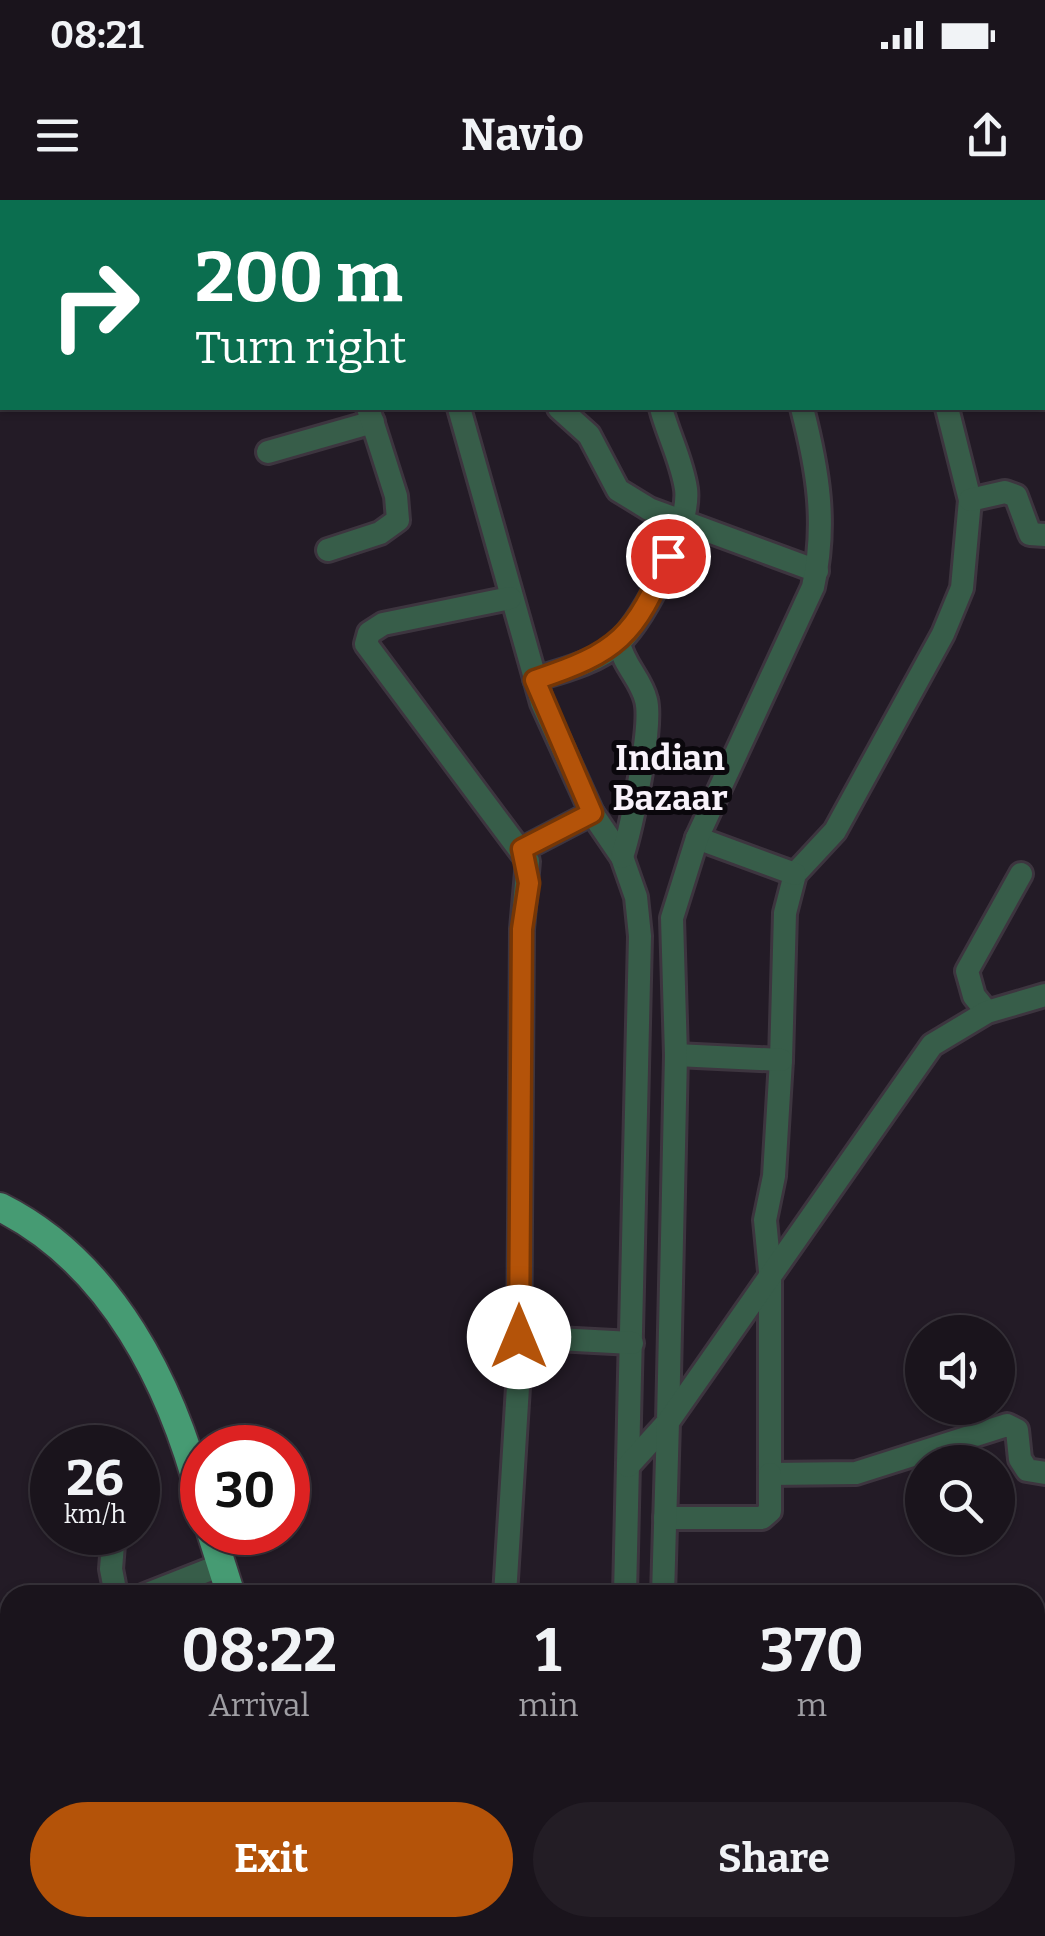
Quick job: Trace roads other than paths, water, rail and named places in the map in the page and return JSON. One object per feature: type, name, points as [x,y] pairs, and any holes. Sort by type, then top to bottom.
[{"type":"main road","points":[[0,1207],[66,1254],[121,1310],[170,1406],[180,1435]]},
{"type":"main road","points":[[218,1555],[228,1585]]},
{"type":"street","points":[[460,410],[535,680],[592,813],[622,857],[638,920],[625,1585]]},
{"type":"street","points":[[561,410],[590,435],[618,490],[649,509],[816,571]]},
{"type":"street","points":[[535,680],[573,667],[619,644],[654,592],[682,520],[686,487],[662,410]]},
{"type":"street","points":[[663,1585],[676,1055],[672,918],[697,838],[813,587],[822,505],[802,410]]},
{"type":"street","points":[[665,1518],[762,1518],[770,1511],[770,1271],[766,1220],[774,1176],[782,1060],[785,912],[795,874],[835,832],[944,634],[962,588],[970,500],[948,410]]},
{"type":"street","points":[[268,452],[371,415],[396,496],[398,520],[380,532],[328,550]]},
{"type":"street","points":[[970,500],[1005,492],[1016,496],[1025,528],[1030,534],[1045,535]]},
{"type":"street","points":[[506,1585],[519,1337],[522,929],[529,883],[522,849],[366,644],[369,633],[383,624],[510,598]]},
{"type":"street","points":[[619,644],[623,661],[642,688],[649,722],[622,857]]},
{"type":"street","points":[[522,849],[592,813]]},
{"type":"street","points":[[697,838],[795,874]]},
{"type":"street","points":[[987,1012],[974,996],[967,971],[1021,874]]},
{"type":"street","points":[[638,920],[672,918]]},
{"type":"street","points":[[628,1466],[668,1422],[770,1271],[932,1046],[987,1012],[1045,995]]},
{"type":"street","points":[[676,1055],[782,1060]]},
{"type":"street","points":[[519,1337],[632,1343]]},
{"type":"street","points":[[770,1474],[856,1473],[1007,1425],[1017,1430],[1020,1460],[1027,1470],[1045,1472]]},
{"type":"street","points":[[112,1555],[114,1585]]},
{"type":"street","points":[[626,1562],[664,1564]]},
{"type":"street","points":[[170,1585],[221,1565]]},
{"type":"district","name":"Indian Bazaar","points":[[670,778]]}]
